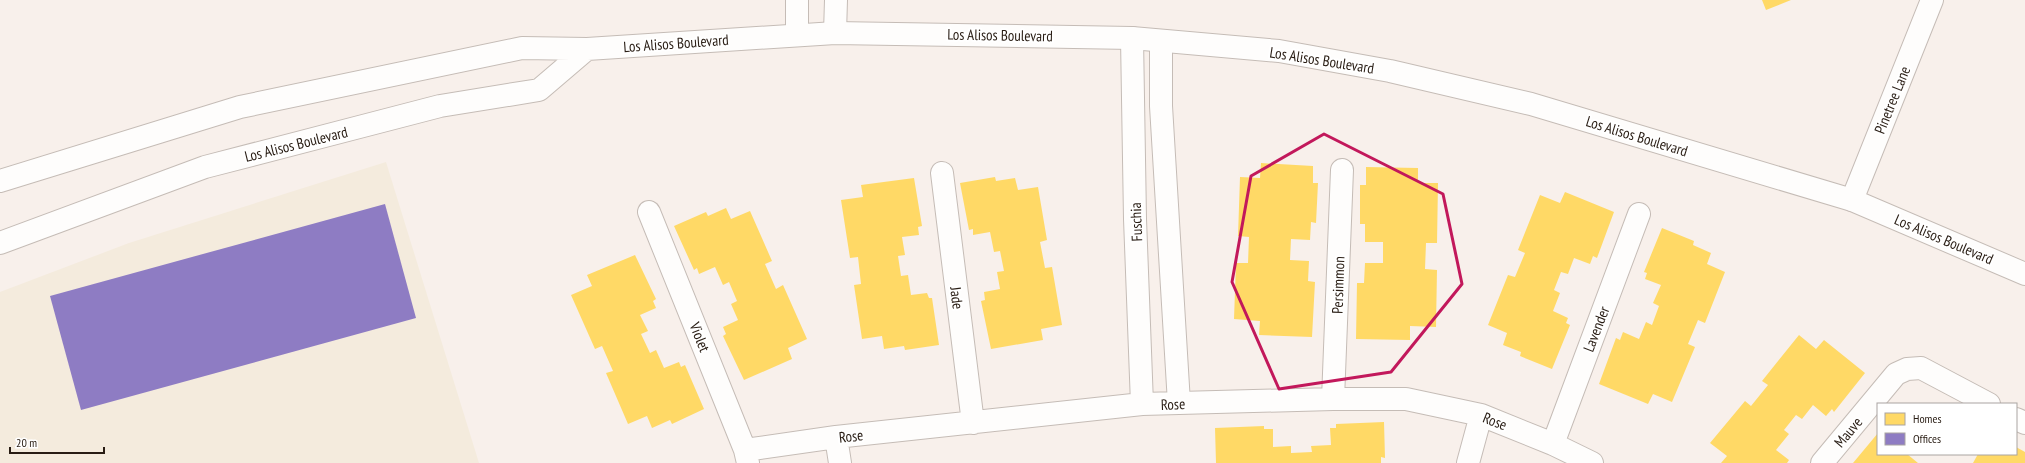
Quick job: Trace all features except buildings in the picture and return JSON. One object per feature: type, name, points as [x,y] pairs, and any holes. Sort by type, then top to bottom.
[{"type":"street","points":[[797,0],[797,35]]},
{"type":"street","points":[[836,0],[836,32]]},
{"type":"street","name":"Pinetree Lane","points":[[1852,200],[1932,0]]},
{"type":"street","name":"Los Alisos Boulevard","points":[[0,182],[240,108],[522,48],[587,49],[836,32],[1132,38],[1279,51],[1398,73],[1531,104],[1852,200],[2025,274]]},
{"type":"street","name":"Fuschia","points":[[1132,38],[1135,220],[1142,404]]},
{"type":"street","name":"Fuschia","points":[[1161,41],[1161,106],[1179,404]]},
{"type":"street","name":"Los Alisos Boulevard","points":[[0,243],[205,167],[440,106],[539,90],[587,49]]},
{"type":"street","name":"Persimmon","points":[[1333,399],[1342,170]]},
{"type":"street","name":"Jade","points":[[942,173],[973,423]]},
{"type":"street","name":"Violet","points":[[649,212],[747,456]]},
{"type":"street","name":"Lavender","points":[[1553,444],[1639,214]]},
{"type":"street","name":"Mauve","points":[[1822,463],[1896,374],[1907,369],[1921,368],[1987,403]]},
{"type":"street","name":"Rose","points":[[747,456],[836,437],[1142,404],[1333,399],[1406,399],[1481,415],[1553,444],[1592,463]]},
{"type":"street","points":[[1468,463],[1481,415]]},
{"type":"street","points":[[836,437],[840,463]]},
{"type":"highlighted area","points":[[1324,134],[1443,194],[1462,284],[1391,372],[1279,389],[1232,282],[1251,176]]},
{"type":"shaded area","points":[[386,162],[479,463],[0,463],[0,292],[129,243]]}]
